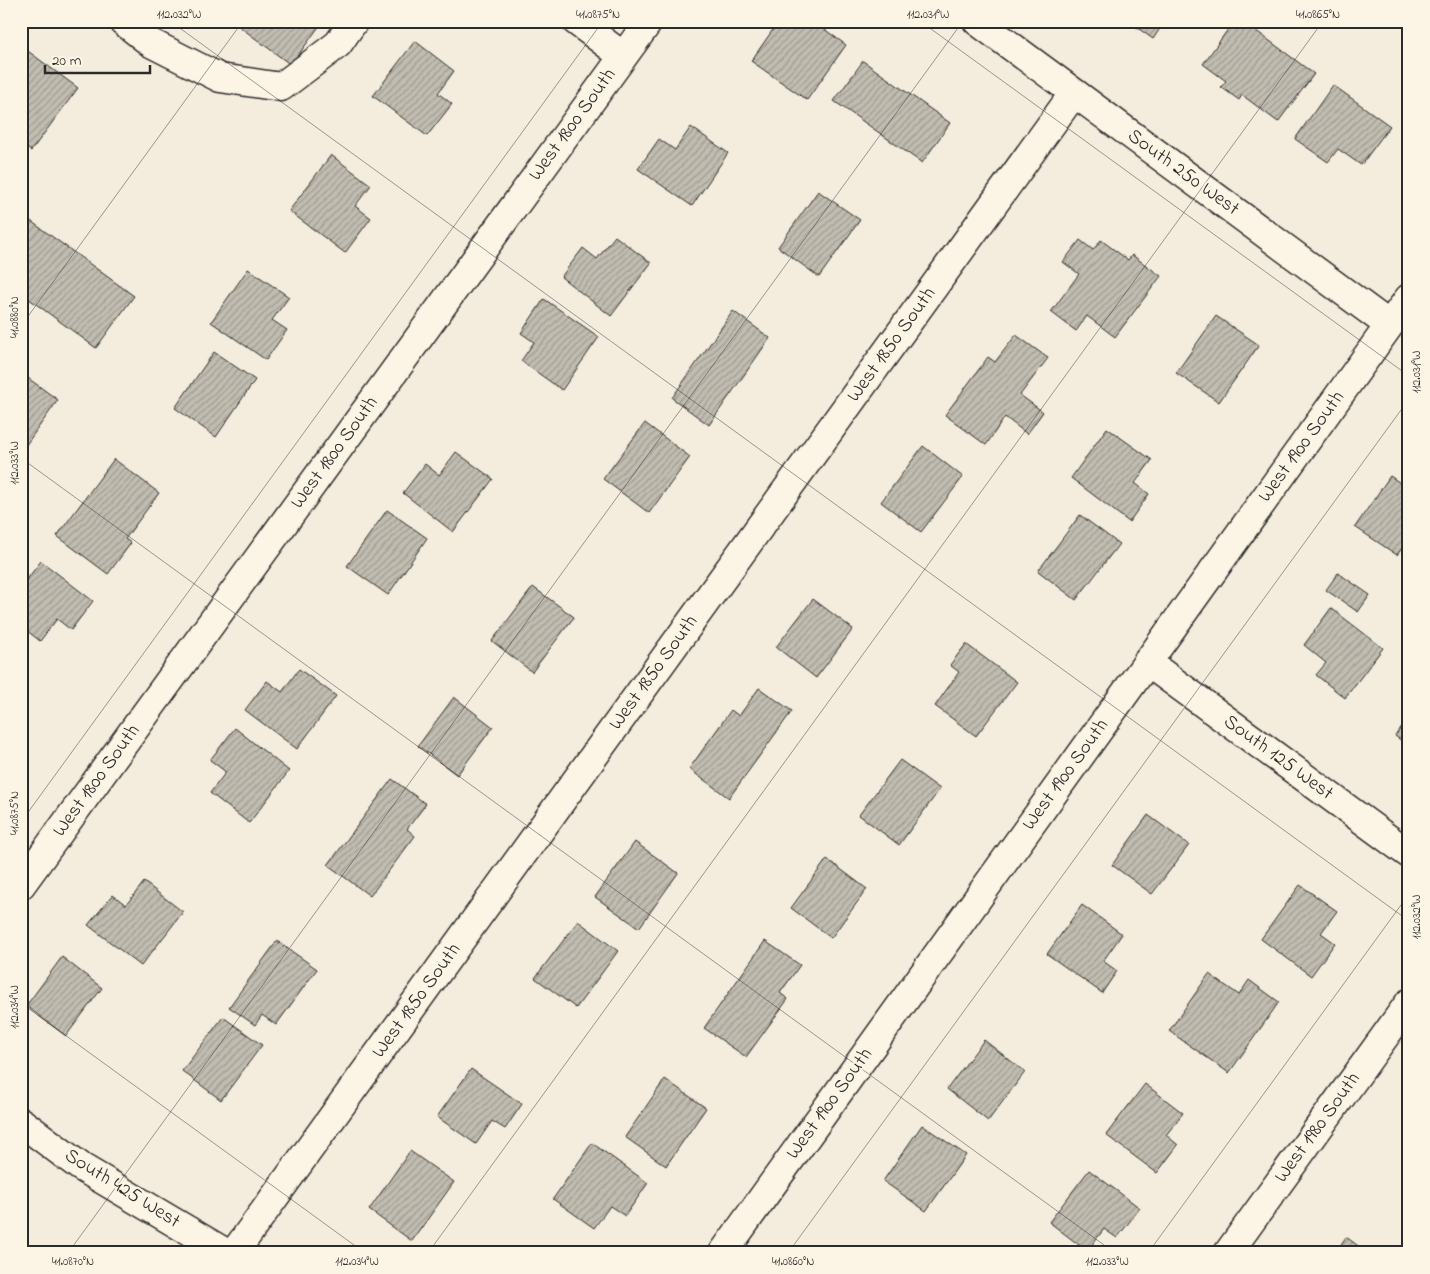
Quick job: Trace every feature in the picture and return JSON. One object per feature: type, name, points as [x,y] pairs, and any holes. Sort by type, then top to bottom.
[{"type":"street","points":[[123,21],[152,43],[220,78],[281,87],[338,44],[354,21]]},
{"type":"street","points":[[576,21],[623,56]]},
{"type":"street","name":"West 1800 South","points":[[21,885],[649,21]]},
{"type":"street","name":"South 250 West","points":[[977,21],[1389,325]]},
{"type":"street","name":"West 1850 South","points":[[234,1253],[1074,93]]},
{"type":"street","name":"West 1900 South","points":[[723,1253],[1409,298]]},
{"type":"street","name":"South 125 West","points":[[1147,662],[1409,854]]},
{"type":"street","name":"West 1980 South","points":[[1228,1253],[1409,1003]]},
{"type":"street","name":"South 425 West","points":[[21,1122],[81,1167],[226,1253]]},
{"type":"building","points":[[232,21],[323,21],[291,65]]},
{"type":"building","points":[[779,21],[813,21],[846,45],[807,100],[751,61]]},
{"type":"building","points":[[1128,21],[1165,21],[1153,39]]},
{"type":"building","points":[[1234,21],[1243,21],[1314,74],[1278,122],[1242,95],[1239,100],[1221,87],[1226,81],[1203,64]]},
{"type":"building","points":[[415,41],[454,71],[438,93],[452,104],[427,136],[373,96]]},
{"type":"building","points":[[21,46],[78,88],[31,151],[21,144]]},
{"type":"building","points":[[863,61],[950,123],[922,163],[834,101]]},
{"type":"building","points":[[1333,85],[1390,126],[1361,165],[1338,149],[1328,162],[1295,139]]},
{"type":"building","points":[[691,127],[728,153],[692,206],[638,169],[659,139],[675,150]]},
{"type":"building","points":[[331,155],[371,185],[355,206],[371,218],[345,253],[289,211]]},
{"type":"building","points":[[818,191],[860,220],[819,277],[778,247]]},
{"type":"building","points":[[21,214],[134,296],[96,348],[21,293]]},
{"type":"building","points":[[615,236],[651,263],[611,316],[561,277],[583,248],[597,259]]},
{"type":"building","points":[[1080,240],[1093,250],[1101,240],[1128,260],[1132,255],[1161,276],[1115,337],[1087,316],[1076,331],[1051,312],[1079,274],[1063,262]]},
{"type":"building","points":[[248,269],[289,297],[272,320],[287,330],[266,360],[211,322]]},
{"type":"building","points":[[544,299],[599,337],[562,390],[521,361],[534,342],[521,333]]},
{"type":"building","points":[[733,311],[770,338],[709,425],[672,398]]},
{"type":"building","points":[[1216,316],[1259,345],[1219,402],[1176,373]]},
{"type":"building","points":[[1016,335],[1048,358],[1020,395],[1043,412],[1027,434],[1005,417],[986,445],[945,415],[988,357],[995,362]]},
{"type":"building","points":[[214,352],[255,380],[216,437],[175,408]]},
{"type":"building","points":[[21,373],[58,400],[23,449],[21,448]]},
{"type":"building","points":[[645,423],[690,457],[649,513],[603,479]]},
{"type":"building","points":[[1107,428],[1152,460],[1135,483],[1149,494],[1129,522],[1071,478]]},
{"type":"building","points":[[923,446],[963,477],[921,532],[881,502]]},
{"type":"building","points":[[456,452],[493,479],[453,532],[403,493],[425,464],[439,475]]},
{"type":"building","points":[[114,459],[159,493],[125,539],[131,543],[108,574],[57,536]]},
{"type":"building","points":[[1409,465],[1409,482],[1401,477]]},
{"type":"building","points":[[1390,476],[1409,489],[1409,539],[1397,555],[1355,527]]},
{"type":"building","points":[[387,510],[427,538],[388,595],[347,566]]},
{"type":"building","points":[[1080,515],[1119,544],[1076,600],[1038,571]]},
{"type":"building","points":[[41,561],[93,601],[71,630],[57,619],[40,641],[21,626],[21,587]]},
{"type":"building","points":[[1338,573],[1370,595],[1358,612],[1326,590]]},
{"type":"building","points":[[533,587],[574,617],[532,672],[492,641]]},
{"type":"building","points":[[813,599],[853,629],[816,678],[776,647]]},
{"type":"building","points":[[1331,608],[1383,648],[1345,698],[1316,675],[1326,663],[1304,645]]},
{"type":"building","points":[[966,644],[1017,682],[976,736],[935,706],[959,672],[950,665]]},
{"type":"building","points":[[299,669],[336,696],[297,749],[245,710],[267,681],[282,692]]},
{"type":"building","points":[[759,688],[792,711],[729,798],[689,769],[731,710],[739,716]]},
{"type":"building","points":[[454,697],[493,727],[457,775],[418,746]]},
{"type":"building","points":[[1409,717],[1409,746],[1395,736]]},
{"type":"building","points":[[235,728],[289,771],[249,823],[210,793],[226,772],[210,760]]},
{"type":"building","points":[[900,760],[940,789],[899,845],[859,815]]},
{"type":"building","points":[[392,779],[426,804],[407,829],[415,836],[370,896],[328,865]]},
{"type":"building","points":[[1148,815],[1189,845],[1152,894],[1112,865]]},
{"type":"building","points":[[635,842],[678,873],[639,928],[595,897]]},
{"type":"building","points":[[827,859],[867,889],[831,938],[791,908]]},
{"type":"building","points":[[144,882],[183,912],[141,966],[88,925],[113,895],[126,905]]},
{"type":"building","points":[[1300,885],[1337,911],[1321,933],[1335,943],[1311,976],[1261,939]]},
{"type":"building","points":[[1082,905],[1122,934],[1103,961],[1117,971],[1102,993],[1047,954]]},
{"type":"building","points":[[578,921],[618,951],[576,1008],[535,978]]},
{"type":"building","points":[[277,941],[317,969],[276,1025],[262,1015],[255,1025],[229,1007]]},
{"type":"building","points":[[765,941],[800,965],[780,993],[788,999],[746,1057],[704,1028]]},
{"type":"building","points":[[62,957],[102,988],[66,1036],[26,1006]]},
{"type":"building","points":[[1209,974],[1239,995],[1249,980],[1279,1002],[1229,1073],[1169,1031]]},
{"type":"building","points":[[223,1017],[262,1045],[221,1100],[182,1071]]},
{"type":"building","points":[[984,1040],[1025,1072],[988,1121],[947,1089]]},
{"type":"building","points":[[471,1069],[522,1104],[505,1129],[492,1121],[476,1144],[437,1117]]},
{"type":"building","points":[[665,1079],[706,1108],[666,1166],[625,1137]]},
{"type":"building","points":[[1145,1084],[1183,1113],[1166,1135],[1178,1145],[1157,1173],[1106,1135]]},
{"type":"building","points":[[922,1125],[966,1155],[926,1211],[883,1181]]},
{"type":"building","points":[[592,1143],[648,1183],[625,1216],[610,1206],[594,1228],[553,1199]]},
{"type":"building","points":[[410,1151],[454,1182],[412,1241],[369,1210]]},
{"type":"building","points":[[1089,1170],[1140,1208],[1117,1238],[1104,1229],[1087,1251],[1049,1222]]},
{"type":"building","points":[[1346,1237],[1368,1253],[1335,1253]]}]
